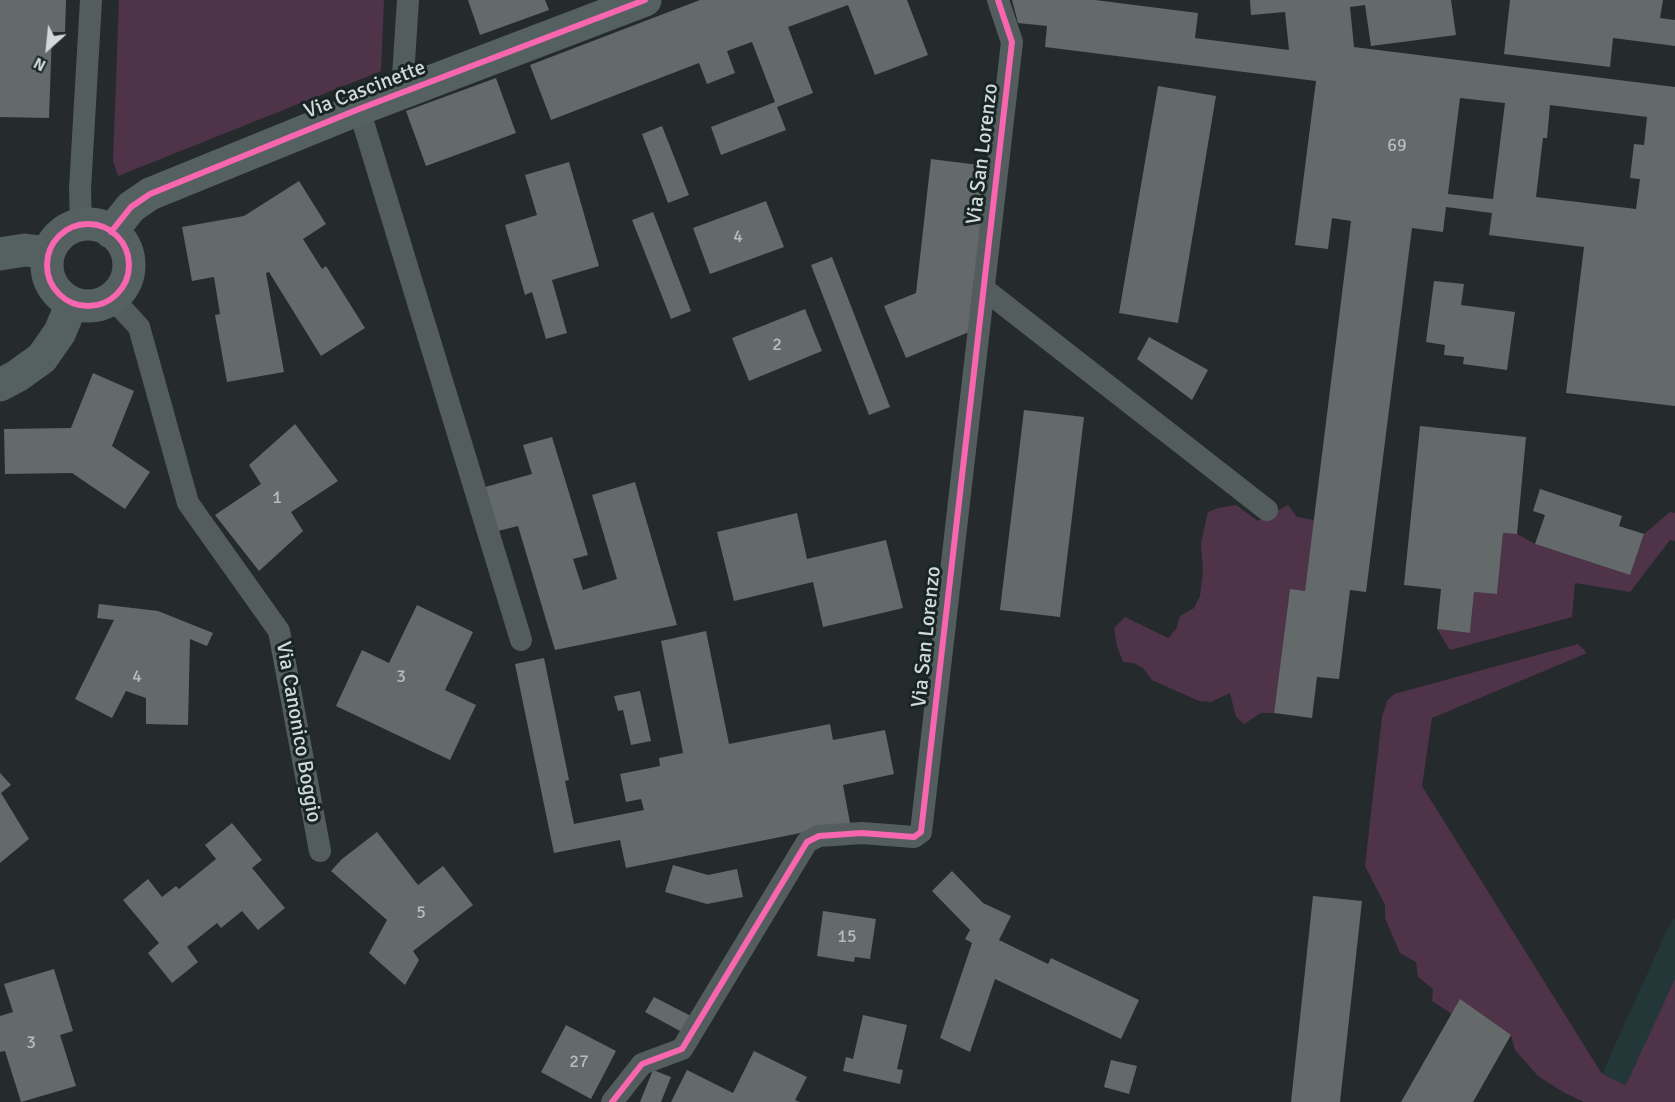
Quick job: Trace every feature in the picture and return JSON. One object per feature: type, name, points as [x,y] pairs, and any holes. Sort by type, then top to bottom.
[{"type":"main road","name":"Via Cascinette","points":[[96,228],[150,194],[402,92],[645,0]]},
{"type":"main road","points":[[96,228],[120,241],[128,260],[126,280],[112,298],[98,304],[84,306],[72,303],[58,293],[48,272],[48,254],[53,243],[62,233],[96,228]]},
{"type":"main road","points":[[0,254],[25,250],[48,254]]},
{"type":"main road","points":[[0,385],[42,358],[60,332],[72,303]]},
{"type":"street","points":[[91,0],[80,189],[96,228]]},
{"type":"street","points":[[402,92],[408,0]]},
{"type":"street","name":"Via San Lorenzo","points":[[612,1102],[642,1064],[682,1049],[807,842],[819,836],[862,833],[914,837],[921,832],[1012,42],[998,0]]},
{"type":"street","name":"Via Cascinette","points":[[359,109],[521,640]]},
{"type":"street","points":[[984,290],[1267,510]]},
{"type":"street","name":"Via Canonico Boggio","points":[[112,298],[138,327],[188,503],[279,631],[320,851]]},
{"type":"shaded area","points":[[119,0],[384,0],[381,71],[118,176],[113,161]]},
{"type":"shaded area","points":[[1236,505],[1258,521],[1288,505],[1297,517],[1314,520],[1305,591],[1290,590],[1274,713],[1261,713],[1244,724],[1236,717],[1230,693],[1211,702],[1199,701],[1152,680],[1143,668],[1133,663],[1123,662],[1114,628],[1125,617],[1168,638],[1176,629],[1180,616],[1194,608],[1200,596],[1203,571],[1201,543],[1208,512]]},
{"type":"shaded area","points":[[1670,512],[1675,513],[1675,541],[1670,540],[1630,592],[1575,583],[1572,617],[1450,650],[1437,629],[1470,633],[1474,592],[1497,594],[1503,533],[1517,534],[1535,544],[1630,575],[1644,534]]},
{"type":"shaded area","points":[[1578,644],[1587,653],[1432,718],[1422,786],[1602,1074],[1626,1085],[1675,979],[1675,1102],[1584,1102],[1538,1076],[1515,1050],[1511,1035],[1452,1014],[1432,1001],[1433,989],[1418,977],[1416,962],[1400,953],[1385,918],[1385,905],[1365,866],[1382,717],[1387,701],[1394,694]]},
{"type":"shaded area","points":[[1675,918],[1675,1102],[1662,1102],[1602,1074],[1667,930]]},
{"type":"building","points":[[0,0],[66,0],[65,32],[52,32],[49,118],[0,117]]},
{"type":"building","points":[[468,0],[545,0],[549,10],[480,35]]},
{"type":"building","points":[[700,0],[907,0],[928,55],[875,75],[848,5],[788,27],[813,93],[777,107],[786,130],[721,155],[711,127],[775,102],[752,42],[727,51],[735,73],[707,84],[699,63],[551,120],[530,65]]},
{"type":"building","points":[[1012,0],[1095,0],[1198,13],[1195,38],[1289,50],[1285,12],[1251,15],[1250,0],[1451,0],[1456,35],[1371,46],[1365,5],[1350,7],[1354,47],[1675,87],[1675,406],[1566,393],[1584,247],[1489,235],[1492,213],[1446,207],[1443,232],[1412,228],[1366,592],[1350,590],[1339,679],[1317,677],[1312,718],[1274,713],[1290,589],[1305,591],[1351,221],[1332,218],[1328,249],[1295,245],[1316,81],[1045,47],[1047,26],[1018,23]],"holes":[[[1460,98],[1505,103],[1493,199],[1448,194]],[[1550,105],[1647,117],[1644,145],[1634,144],[1630,178],[1640,179],[1636,209],[1536,197],[1543,138],[1547,138]]]},
{"type":"building","points":[[1510,0],[1663,0],[1660,18],[1675,20],[1675,46],[1613,38],[1610,67],[1504,54]]},
{"type":"building","points":[[496,78],[516,133],[426,166],[406,111]]},
{"type":"building","points":[[1158,86],[1216,96],[1178,323],[1119,313]]},
{"type":"building","points":[[662,126],[689,195],[668,203],[642,134]]},
{"type":"building","points":[[931,159],[987,166],[969,332],[906,358],[884,306],[916,293]]},
{"type":"building","points":[[569,162],[599,266],[552,280],[567,333],[546,339],[532,292],[525,295],[505,225],[537,215],[525,175]]},
{"type":"building","points":[[299,181],[326,224],[303,239],[322,269],[326,266],[365,328],[321,356],[269,272],[266,273],[284,372],[227,382],[215,315],[220,314],[214,277],[192,281],[182,227],[244,216]]},
{"type":"building","points":[[766,201],[784,247],[710,274],[693,228]]},
{"type":"building","points":[[653,212],[691,311],[671,319],[632,220]]},
{"type":"building","points":[[832,257],[890,407],[869,415],[811,265]]},
{"type":"building","points":[[1434,281],[1464,284],[1461,305],[1515,312],[1507,370],[1463,364],[1464,357],[1444,355],[1445,345],[1426,342]]},
{"type":"building","points":[[805,309],[822,351],[749,381],[732,338]]},
{"type":"building","points":[[1149,337],[1208,370],[1192,400],[1137,359]]},
{"type":"building","points":[[93,373],[134,391],[112,446],[150,472],[125,509],[72,473],[5,474],[4,429],[71,428]]},
{"type":"building","points":[[1024,410],[1084,417],[1060,617],[1000,610]]},
{"type":"building","points":[[295,424],[338,481],[291,512],[303,531],[259,571],[215,515],[261,484],[249,465]]},
{"type":"building","points":[[1420,426],[1526,437],[1517,534],[1503,533],[1497,594],[1474,592],[1470,633],[1437,629],[1441,589],[1404,585]]},
{"type":"building","points":[[552,437],[588,555],[573,559],[583,590],[617,579],[592,495],[635,482],[677,625],[555,650],[518,526],[498,531],[485,487],[532,474],[523,445]]},
{"type":"building","points":[[1540,489],[1622,516],[1619,526],[1644,534],[1630,575],[1535,544],[1545,515],[1533,511]]},
{"type":"building","points":[[797,513],[807,559],[886,540],[903,608],[823,627],[813,582],[734,601],[717,532]]},
{"type":"building","points":[[99,604],[158,611],[213,633],[207,646],[190,639],[188,725],[146,724],[146,698],[126,691],[112,718],[75,699],[114,620],[97,618]]},
{"type":"building","points":[[417,605],[473,632],[445,690],[476,705],[450,760],[336,706],[362,650],[389,663]]},
{"type":"building","points":[[706,631],[729,744],[830,724],[833,740],[885,730],[894,774],[843,785],[850,823],[626,868],[620,840],[554,853],[515,664],[544,658],[569,780],[565,781],[574,824],[644,810],[641,799],[626,802],[620,774],[660,766],[659,758],[683,753],[661,641]]},
{"type":"building","points":[[640,691],[651,741],[631,745],[623,710],[618,711],[614,696]]},
{"type":"building","points":[[0,773],[11,785],[1,793],[29,839],[0,863]]},
{"type":"building","points":[[232,823],[262,860],[252,868],[285,908],[258,930],[242,911],[221,928],[217,923],[187,947],[198,962],[172,983],[148,953],[159,943],[123,900],[148,879],[162,897],[176,886],[179,889],[216,859],[205,845]]},
{"type":"building","points":[[377,832],[418,885],[443,866],[473,905],[413,951],[419,960],[405,985],[369,953],[387,920],[331,871],[342,859]]},
{"type":"building","points":[[673,865],[708,875],[737,869],[743,897],[707,904],[665,892]]},
{"type":"building","points":[[952,871],[983,903],[1011,916],[999,940],[1048,964],[1051,958],[1139,1000],[1121,1039],[995,979],[970,1052],[940,1038],[972,943],[965,939],[970,930],[932,891]]},
{"type":"building","points":[[1313,896],[1362,901],[1340,1102],[1291,1102]]},
{"type":"building","points":[[823,911],[876,919],[870,959],[855,957],[854,962],[817,956]]},
{"type":"building","points":[[54,969],[73,1031],[60,1035],[76,1086],[21,1102],[5,1051],[0,1052],[0,1016],[13,1012],[4,984]]},
{"type":"building","points":[[654,997],[691,1016],[682,1032],[645,1012]]},
{"type":"building","points":[[1460,999],[1511,1035],[1473,1102],[1401,1102]]},
{"type":"building","points":[[863,1015],[907,1025],[897,1069],[903,1070],[900,1084],[843,1071],[846,1057],[853,1059]]},
{"type":"building","points":[[566,1025],[616,1051],[591,1099],[541,1072]]},
{"type":"building","points":[[754,1051],[807,1077],[795,1100],[800,1102],[671,1102],[687,1070],[733,1093]]},
{"type":"building","points":[[1111,1060],[1137,1066],[1129,1094],[1104,1087]]},
{"type":"building","points":[[653,1070],[671,1077],[661,1102],[640,1102]]},
{"type":"cycle path","points":[[111,232],[131,207],[150,194],[359,109],[645,0]]},
{"type":"cycle path","points":[[612,1102],[642,1064],[682,1049],[807,842],[819,836],[862,833],[914,837],[921,832],[1012,42],[998,0]]},
{"type":"cycle path","points":[[88,224],[104,228],[117,236],[125,249],[129,265],[125,281],[117,294],[104,302],[88,306],[72,302],[59,294],[51,281],[47,265],[51,249],[59,236],[72,228],[88,224]]}]
